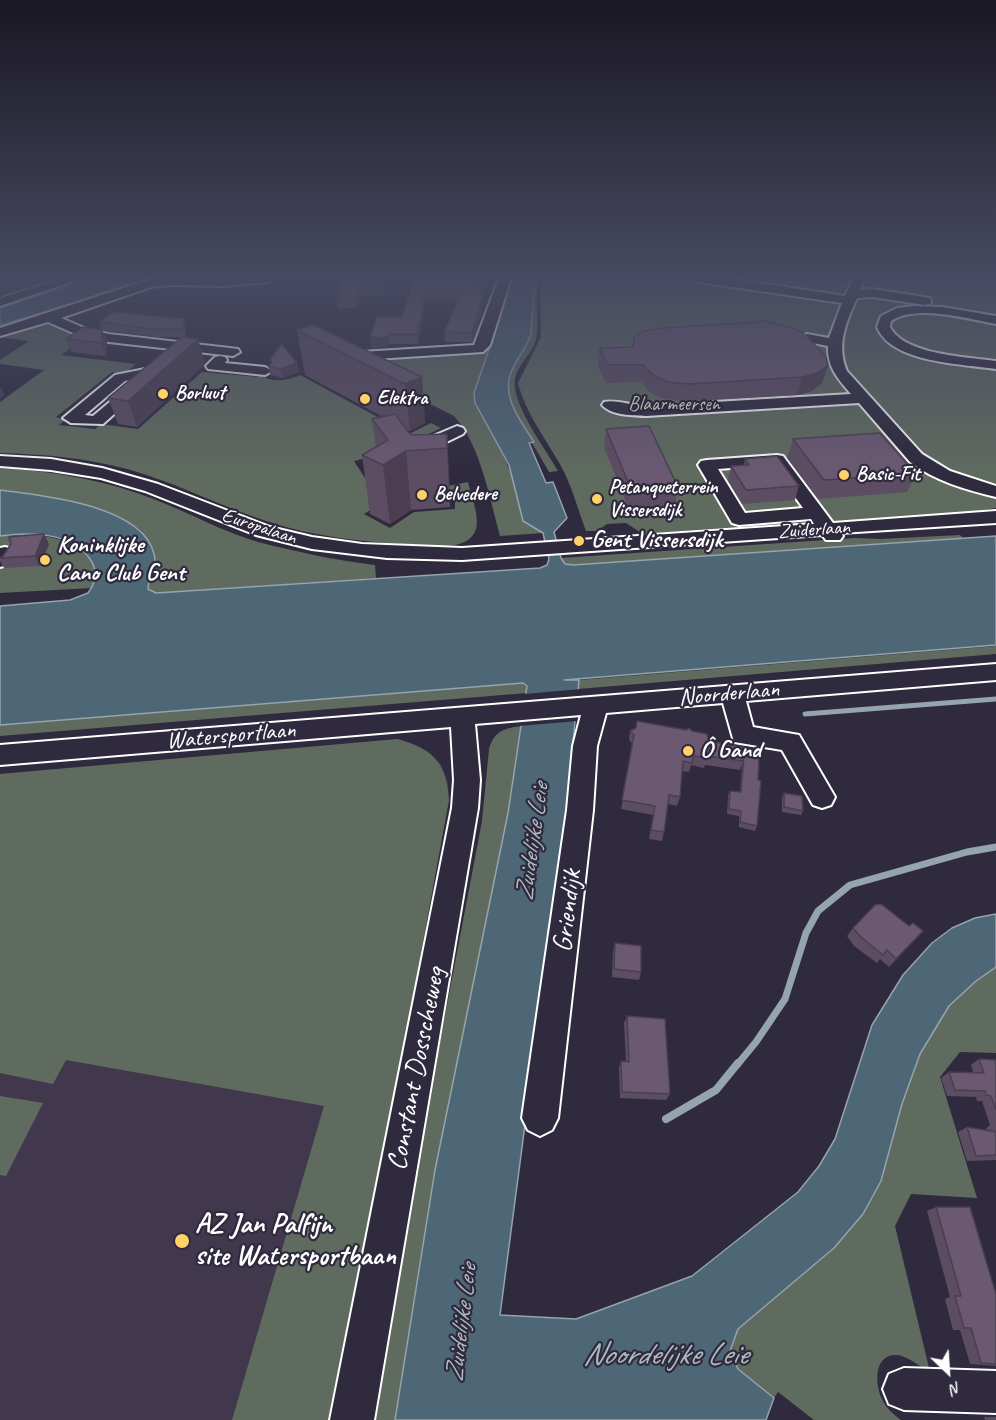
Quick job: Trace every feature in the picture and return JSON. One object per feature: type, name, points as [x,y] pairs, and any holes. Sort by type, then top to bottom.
[{"type":"street","points":[[162,344],[231,352],[213,366],[266,371]]},
{"type":"street","points":[[332,361],[338,357],[476,350],[483,344]]},
{"type":"street","points":[[835,344],[837,366],[915,458],[927,467],[951,478],[996,492]]},
{"type":"street","points":[[902,344],[911,349],[996,365]]},
{"type":"street","points":[[155,371],[120,378],[71,418],[97,421],[183,347]]},
{"type":"street","points":[[610,405],[626,410],[646,411],[862,398]]},
{"type":"street","points":[[400,458],[457,431]]},
{"type":"street","points":[[815,513],[739,519],[707,465],[777,460],[830,533]]},
{"type":"street","name":"Europalaan","points":[[0,461],[66,466],[133,481],[264,531],[323,545],[382,554],[422,554],[532,547]]},
{"type":"street","name":"Zuiderlaan","points":[[532,547],[566,543],[830,533],[996,518]]},
{"type":"street","name":"Noorderlaan","points":[[462,717],[996,672]]},
{"type":"street","points":[[732,694],[743,735],[790,742],[822,797]]},
{"type":"street","name":"Griendijk","points":[[540,1118],[575,856],[585,746],[592,706]]},
{"type":"street","name":"Watersportlaan","points":[[0,755],[462,717]]},
{"type":"street","name":"Constant Dosscheweg","points":[[352,1420],[465,808],[467,780],[462,717]]},
{"type":"street","points":[[904,1389],[996,1392]]},
{"type":"shaded area","name":"AZ Jan Palfijn site Watersportbaan","points":[[398,739],[428,751],[441,764],[448,782],[449,800],[401,1062],[328,1420],[0,1420],[0,774]]},
{"type":"green space","points":[[24,344],[76,344],[61,355],[136,364],[124,374],[112,372],[56,417],[65,420],[59,425],[95,429],[101,424],[138,429],[202,372],[258,377],[260,375],[274,380],[290,379],[300,375],[409,434],[431,423],[441,428],[392,451],[354,461],[365,478],[389,498],[364,514],[390,528],[414,512],[455,509],[455,490],[429,490],[468,482],[477,517],[476,530],[463,543],[449,546],[387,543],[336,537],[266,521],[167,482],[127,469],[64,457],[0,453],[0,402],[44,370],[0,364],[0,360]]},
{"type":"green space","points":[[484,344],[491,344],[474,393],[480,413],[500,446],[515,484],[543,533],[500,536],[477,456],[463,427],[454,416],[357,367],[356,359],[481,352]]},
{"type":"green space","points":[[534,344],[516,375],[517,397],[529,424],[558,471],[549,472],[522,424],[510,397],[509,375],[527,345]]},
{"type":"green space","name":"Blaarmeersen","points":[[537,344],[996,344],[996,508],[940,517],[728,531],[722,528],[643,534],[626,523],[607,524],[597,531],[586,531],[565,474],[531,416],[518,383]]},
{"type":"green space","points":[[0,468],[60,474],[118,487],[258,542],[345,561],[375,565],[376,578],[156,593],[148,589],[155,563],[150,545],[142,532],[126,521],[84,504],[0,490]]},
{"type":"green space","name":"Koninklijke Cano Club Gent","points":[[33,535],[69,543],[88,554],[95,574],[92,588],[0,593],[0,536]]},
{"type":"green space","points":[[960,535],[963,538],[573,565],[565,564],[561,558],[855,538]]},
{"type":"green space","points":[[996,646],[996,654],[578,689],[579,680]]},
{"type":"green space","points":[[523,683],[527,686],[527,693],[0,736],[0,725]]},
{"type":"green space","points":[[522,726],[508,813],[435,1170],[395,1420],[371,1420],[404,1231],[482,821],[489,749],[497,734]]},
{"type":"green space","name":"AZ Jan Palfijn site Watersportbaan","points":[[398,739],[420,748],[436,759],[445,776],[449,800],[401,1062],[328,1420],[232,1420],[324,1106],[66,1060],[53,1084],[0,1073],[0,774]]},
{"type":"green space","points":[[996,967],[996,1053],[960,1052],[940,1077],[977,1198],[911,1194],[895,1226],[930,1372],[897,1355],[889,1356],[880,1365],[877,1379],[880,1393],[888,1408],[901,1420],[814,1420],[778,1392],[774,1398],[738,1369],[729,1351],[738,1329],[834,1248],[902,1104],[920,1054],[949,1006],[976,981]]},
{"type":"green space","points":[[0,1096],[43,1103],[6,1176],[0,1175]]},
{"type":"water","points":[[491,344],[526,344],[513,368],[508,388],[513,407],[534,442],[529,443],[546,483],[553,482],[567,518],[554,532],[561,558],[565,564],[996,536],[996,645],[564,680],[579,680],[567,805],[500,1315],[576,1319],[692,1276],[798,1192],[819,1166],[835,1139],[872,1025],[903,975],[932,943],[952,928],[975,918],[996,914],[996,967],[976,981],[949,1006],[920,1054],[902,1104],[881,1181],[863,1214],[834,1248],[738,1329],[730,1351],[738,1369],[774,1398],[766,1420],[395,1420],[435,1170],[508,813],[527,686],[523,683],[0,725],[0,606],[70,600],[88,593],[95,576],[93,563],[73,543],[37,534],[0,536],[0,490],[40,495],[88,506],[131,524],[146,537],[154,554],[155,563],[148,589],[156,593],[540,568],[547,565],[549,559],[543,533],[523,521],[509,465],[475,403],[474,393]]},
{"type":"pier","points":[[581,689],[578,721],[519,726],[524,694]]},
{"type":"building","points":[[173,344],[192,344],[128,401],[108,398]]},
{"type":"building","points":[[282,344],[297,363],[281,369],[268,366],[272,363],[270,359]]},
{"type":"building","points":[[326,344],[353,344],[422,377],[405,384]]},
{"type":"building","points":[[633,344],[815,344],[826,357],[828,365],[818,373],[802,377],[688,384],[668,382],[653,375],[643,365],[608,365],[599,348],[633,347]]},
{"type":"building","points":[[395,414],[411,435],[447,434],[447,448],[406,451],[383,465],[362,455],[388,440],[372,419]]},
{"type":"building","points":[[649,426],[678,487],[632,491],[606,429]]},
{"type":"building","points":[[880,433],[916,474],[824,480],[793,439]]},
{"type":"building","points":[[777,456],[799,486],[746,490],[731,466],[749,465],[745,459]]},
{"type":"building","points":[[44,534],[35,556],[0,558],[11,544],[9,537]]},
{"type":"building","points":[[637,721],[686,730],[689,728],[692,731],[707,734],[709,741],[744,747],[743,761],[693,756],[692,763],[683,761],[680,797],[669,795],[664,832],[651,830],[655,806],[622,800],[634,735],[630,731],[636,728]]},
{"type":"building","points":[[744,756],[759,759],[758,780],[761,781],[757,826],[740,822],[741,811],[729,809],[730,791],[741,792]]},
{"type":"building","points":[[784,793],[802,796],[803,811],[784,807]]},
{"type":"building","points":[[881,904],[909,926],[913,923],[923,931],[896,959],[887,950],[883,955],[853,928],[875,905]]},
{"type":"building","points":[[615,943],[641,946],[641,972],[614,969]]},
{"type":"building","points":[[627,1016],[665,1019],[670,1094],[622,1092],[621,1061],[629,1062]]},
{"type":"building","points":[[979,1059],[996,1060],[996,1110],[991,1096],[986,1095],[985,1091],[955,1090],[949,1072],[984,1073]]},
{"type":"building","points":[[967,1127],[996,1132],[996,1155],[976,1156]]},
{"type":"building","points":[[936,1207],[970,1207],[996,1294],[996,1364],[981,1363],[971,1328],[964,1328],[955,1296],[961,1296]]},
{"type":"waterway","points":[[805,714],[996,699]]},
{"type":"waterway","points":[[737,1065],[756,1042],[785,999],[806,933],[818,911],[850,885],[967,852],[996,847]]},
{"type":"waterway","points":[[666,1119],[716,1090],[738,1063]]},
{"type":"place","name":"Borluut","points":[[163,394]]},
{"type":"place","name":"Elektra","points":[[365,399]]},
{"type":"place","name":"Basic-Fit","points":[[844,475]]},
{"type":"place","name":"Belvedere","points":[[422,495]]},
{"type":"place","name":"Petanqueterrein Vissersdijk","points":[[597,499]]},
{"type":"place","name":"Gent Vissersdijk","points":[[579,541]]},
{"type":"place","name":"Koninklijke Cano Club Gent","points":[[45,560]]},
{"type":"place","name":"Ô Gand","points":[[688,751]]},
{"type":"place","name":"AZ Jan Palfijn site Watersportbaan","points":[[182,1241]]},
{"type":"water label","name":"Zuidelijke Leie","points":[[533,842]]},
{"type":"water label","name":"Zuidelijke Leie","points":[[462,1323]]},
{"type":"water label","name":"Noordelijke Leie","points":[[665,1356]]}]
